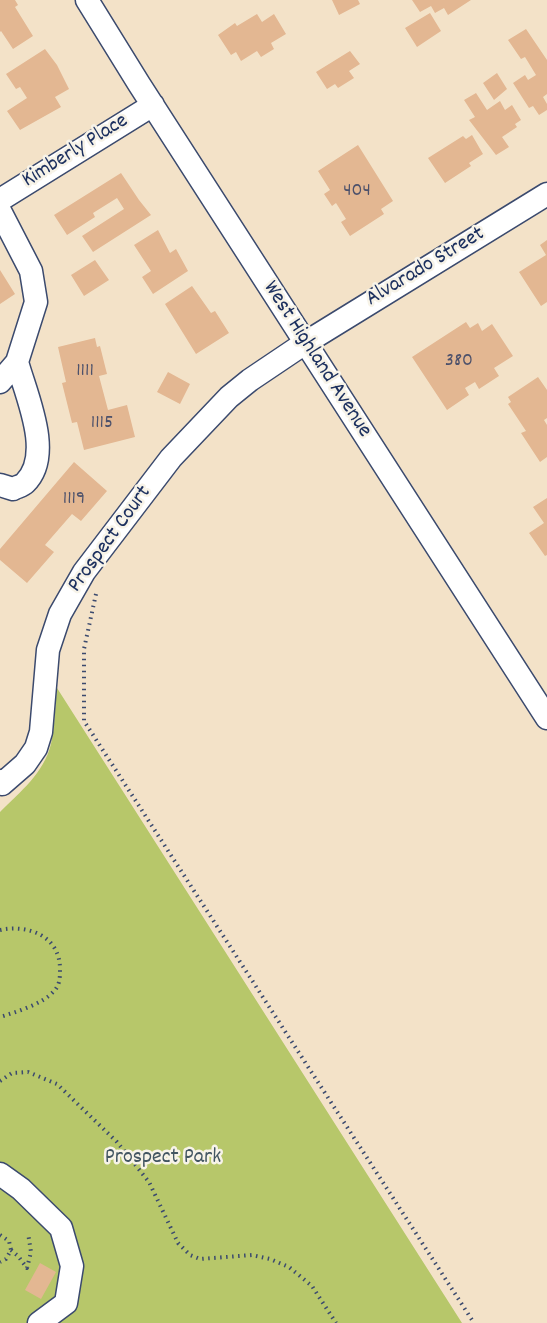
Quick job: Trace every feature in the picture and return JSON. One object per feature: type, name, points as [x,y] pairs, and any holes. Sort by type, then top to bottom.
[{"type":"street","name":"West Highland Avenue","points":[[87,0],[547,718]]},
{"type":"street","name":"Kimberly Place","points":[[0,200],[153,105]]},
{"type":"street","name":"Alvarado Street","points":[[305,343],[547,194]]},
{"type":"street","points":[[0,212],[31,271],[36,302],[17,362],[0,382]]},
{"type":"street","name":"Prospect Court","points":[[1,783],[25,764],[36,748],[41,732],[48,650],[60,614],[84,572],[171,458],[229,397],[249,380],[305,343]]},
{"type":"street","points":[[0,485],[13,489],[25,483],[38,453],[38,432],[17,362]]},
{"type":"street","points":[[0,1174],[21,1190],[61,1228],[72,1266],[66,1303],[39,1323]]},
{"type":"path","points":[[97,592],[84,649],[84,720],[474,1323]]},
{"type":"path","points":[[0,930],[30,929],[44,936],[54,947],[60,963],[60,980],[54,991],[39,1001],[0,1017]]},
{"type":"path","points":[[0,1081],[12,1073],[28,1072],[57,1084],[117,1142],[149,1182],[178,1244],[190,1255],[200,1259],[252,1255],[290,1267],[312,1286],[336,1323]]},
{"type":"path","points":[[0,1235],[9,1241],[11,1250],[27,1268],[31,1252],[28,1233]]},
{"type":"path","points":[[0,1262],[11,1250]]},
{"type":"green space","name":"Prospect Park","points":[[57,688],[462,1323],[0,1323],[0,812],[37,773],[48,754]]},
{"type":"building","points":[[0,0],[15,0],[18,5],[15,7],[33,36],[13,49],[0,32]]},
{"type":"building","points":[[332,0],[358,0],[360,4],[339,15]]},
{"type":"building","points":[[412,0],[471,0],[448,15],[444,8],[435,13],[431,6],[420,12]]},
{"type":"building","points":[[430,13],[441,31],[417,47],[405,28]]},
{"type":"building","points":[[257,14],[262,22],[274,14],[286,34],[271,43],[274,49],[261,57],[257,51],[241,61],[236,52],[231,55],[218,35],[235,23],[237,26]]},
{"type":"building","points":[[526,29],[547,60],[547,94],[543,97],[547,110],[539,115],[533,106],[529,108],[513,83],[525,75],[528,80],[536,75],[525,57],[521,59],[508,40]]},
{"type":"building","points":[[45,49],[57,65],[69,89],[55,97],[61,107],[20,130],[7,111],[27,98],[20,87],[16,89],[6,74]]},
{"type":"building","points":[[350,51],[360,64],[349,71],[354,78],[338,88],[335,84],[327,89],[316,72]]},
{"type":"building","points":[[497,73],[507,89],[494,100],[483,83]]},
{"type":"building","points":[[476,93],[487,110],[500,101],[505,110],[512,105],[521,120],[515,124],[517,127],[502,137],[509,147],[496,155],[469,120],[475,117],[464,100]]},
{"type":"building","points":[[472,135],[483,154],[469,163],[471,166],[445,183],[428,158],[463,136],[466,139]]},
{"type":"building","points":[[358,145],[393,201],[381,209],[384,214],[350,236],[341,222],[346,219],[336,203],[332,206],[324,194],[330,190],[318,171]]},
{"type":"building","points":[[121,173],[151,215],[93,252],[82,236],[124,209],[117,198],[93,213],[95,217],[67,235],[54,215]]},
{"type":"building","points":[[158,230],[170,253],[176,249],[188,271],[153,294],[142,277],[151,271],[134,245]]},
{"type":"building","points":[[547,240],[547,302],[541,306],[519,272],[546,255],[540,245]]},
{"type":"building","points":[[95,260],[109,280],[84,296],[71,275]]},
{"type":"building","points":[[0,270],[15,294],[0,304]]},
{"type":"building","points":[[192,286],[211,313],[215,311],[229,333],[196,354],[165,304]]},
{"type":"building","points":[[466,322],[470,328],[478,323],[482,331],[492,324],[513,356],[494,368],[499,376],[479,389],[475,382],[465,388],[469,395],[447,410],[412,357]]},
{"type":"building","points":[[95,338],[97,347],[100,346],[107,374],[99,376],[108,410],[127,405],[135,437],[84,450],[77,422],[72,423],[62,383],[66,382],[58,347]]},
{"type":"building","points":[[168,372],[190,384],[180,404],[157,392]]},
{"type":"building","points":[[538,377],[547,390],[547,418],[544,420],[547,425],[547,457],[540,462],[521,433],[526,431],[508,404],[511,402],[508,397]]},
{"type":"building","points":[[74,462],[107,491],[81,521],[72,514],[45,545],[54,552],[27,583],[0,560],[0,549]]},
{"type":"building","points":[[547,498],[547,555],[545,556],[529,533],[544,523],[533,507]]},
{"type":"building","points":[[40,1263],[56,1272],[41,1299],[25,1290]]}]
